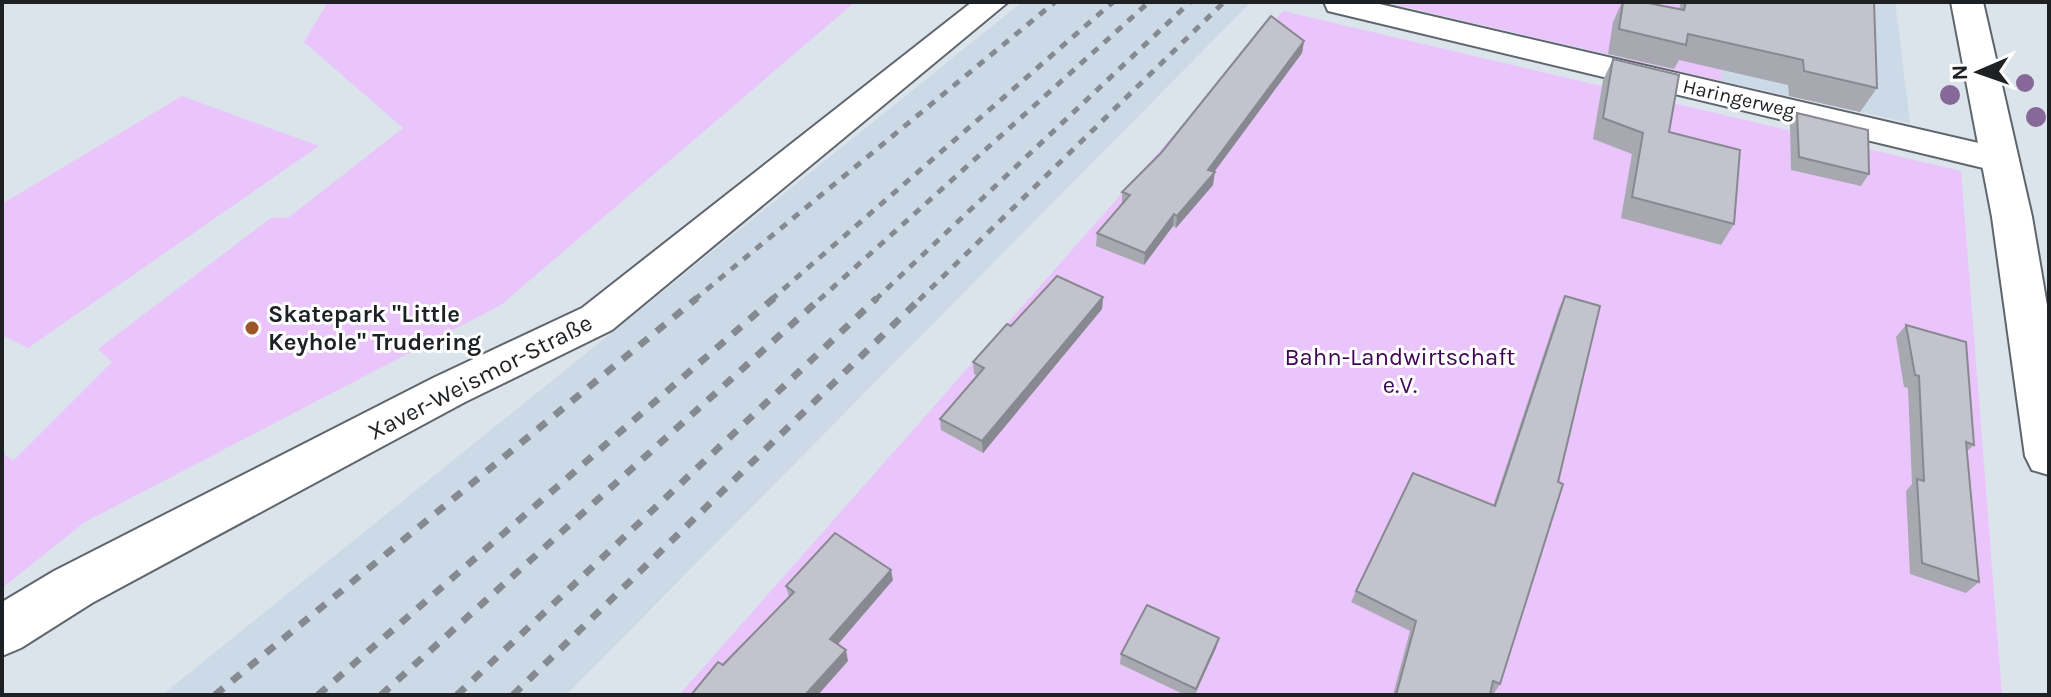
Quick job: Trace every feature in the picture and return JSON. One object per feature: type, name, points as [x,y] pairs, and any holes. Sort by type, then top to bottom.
[{"type":"street","name":"Xaver-Weismor-Straße","points":[[2,631],[115,565],[449,390],[597,319],[992,2]]},
{"type":"street","points":[[1967,2],[2000,160],[2049,456]]},
{"type":"street","name":"Haringerweg","points":[[1339,4],[2000,160]]},
{"type":"shaded area","points":[[1022,2],[1251,2],[566,695],[162,695]]},
{"type":"shaded area","points":[[1730,2],[1895,2],[1910,123],[1721,81]]},
{"type":"green space","points":[[328,2],[855,2],[501,305],[85,522],[2,588],[2,452],[13,461],[112,362],[98,349],[271,218],[288,218],[403,128],[304,42]]},
{"type":"green space","points":[[1384,2],[1730,2],[1721,81]]},
{"type":"green space","name":"Bahn-Landwirtschaft e.V.","points":[[1283,11],[1961,171],[2002,695],[679,695]]},
{"type":"green space","points":[[182,96],[319,146],[28,348],[2,335],[2,204]]},
{"type":"building","points":[[1623,2],[1643,2],[1684,10],[1686,2],[1874,2],[1877,88],[1804,71],[1803,60],[1688,34],[1686,45],[1619,29]]},
{"type":"building","points":[[1271,16],[1304,41],[1208,170],[1215,172],[1177,216],[1174,214],[1145,253],[1097,233],[1130,195],[1122,192],[1161,153]]},
{"type":"building","points":[[1613,59],[1679,75],[1669,132],[1740,150],[1734,224],[1632,197],[1643,133],[1603,118]]},
{"type":"building","points":[[1797,113],[1868,130],[1869,174],[1799,157]]},
{"type":"building","points":[[1057,276],[1103,297],[982,441],[940,419],[984,368],[973,362]]},
{"type":"building","points":[[1565,296],[1600,306],[1558,482],[1563,484],[1500,684],[1493,681],[1490,695],[1396,695],[1416,621],[1356,591],[1413,473],[1495,506]]},
{"type":"building","points":[[1906,325],[1966,342],[1974,445],[1966,442],[1979,582],[1922,563],[1917,479],[1924,481],[1919,376],[1915,375]]},
{"type":"building","points":[[835,533],[891,570],[830,639],[846,650],[805,695],[691,695],[718,662],[723,665],[794,592],[786,586]]},
{"type":"building","points":[[1147,605],[1219,638],[1196,689],[1121,654]]},
{"type":"railway","points":[[694,300],[1055,2]]},
{"type":"railway","points":[[771,300],[1113,2]]},
{"type":"railway","points":[[819,300],[1149,2]]},
{"type":"railway","points":[[875,300],[1190,2]]},
{"type":"railway","points":[[919,300],[1224,2]]},
{"type":"railway","points":[[215,695],[697,298]]},
{"type":"railway","points":[[318,695],[774,298]]},
{"type":"railway","points":[[381,695],[821,298]]},
{"type":"railway","points":[[457,695],[877,298]]},
{"type":"railway","points":[[513,695],[921,298]]},
{"type":"place","name":"Skatepark \"Little Keyhole\" Trudering","points":[[252,328]]}]
